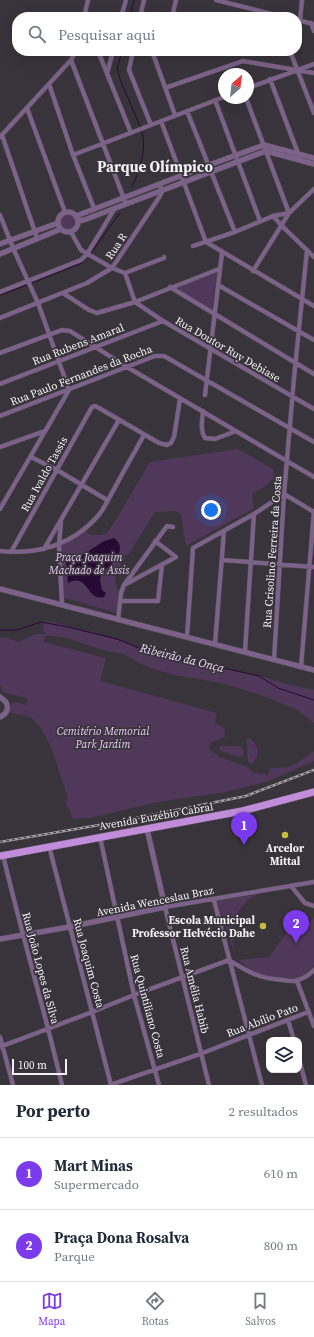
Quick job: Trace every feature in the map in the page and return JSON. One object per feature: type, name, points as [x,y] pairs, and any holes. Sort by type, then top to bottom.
[{"type":"main road","name":"Avenida Euzébio Cabral","points":[[1,855],[242,811],[314,792]]},
{"type":"street","points":[[85,12],[88,0]]},
{"type":"street","points":[[122,12],[126,0]]},
{"type":"street","points":[[141,12],[144,0]]},
{"type":"street","points":[[173,12],[176,0]]},
{"type":"street","points":[[218,0],[263,12]]},
{"type":"street","points":[[300,12],[302,0]]},
{"type":"street","points":[[302,21],[313,24],[314,31]]},
{"type":"street","points":[[38,238],[1,136],[73,56]]},
{"type":"street","points":[[100,56],[131,133]]},
{"type":"street","points":[[107,75],[112,56]]},
{"type":"street","points":[[132,56],[129,70],[151,125]]},
{"type":"street","points":[[154,56],[175,115]]},
{"type":"street","points":[[292,56],[314,113]]},
{"type":"street","points":[[71,60],[126,204]]},
{"type":"street","points":[[165,88],[243,60],[314,73]]},
{"type":"street","points":[[254,86],[314,64]]},
{"type":"street","points":[[270,79],[302,161]]},
{"type":"street","points":[[49,84],[73,155],[94,208]]},
{"type":"street","points":[[73,155],[218,99]]},
{"type":"street","points":[[215,100],[260,221]]},
{"type":"street","points":[[248,104],[290,213]]},
{"type":"street","points":[[27,108],[65,212]]},
{"type":"street","points":[[187,111],[234,232]]},
{"type":"street","points":[[161,120],[206,242],[314,306]]},
{"type":"street","points":[[77,218],[94,208],[264,145],[314,158]]},
{"type":"street","points":[[77,218],[76,228],[71,232],[61,229],[58,223],[58,217],[65,212],[71,212],[77,218],[84,220],[185,183],[210,171],[266,151],[314,164]]},
{"type":"street","points":[[159,184],[162,191]]},
{"type":"street","points":[[253,271],[290,213],[314,189]]},
{"type":"street","name":"Rua R","points":[[0,318],[87,283],[112,268],[162,191]]},
{"type":"street","points":[[0,292],[81,260],[87,254],[116,208]]},
{"type":"street","points":[[193,246],[234,232],[273,216],[290,213]]},
{"type":"street","points":[[0,215],[38,303],[69,390],[0,509]]},
{"type":"street","points":[[273,216],[314,257]]},
{"type":"street","points":[[0,244],[58,223]]},
{"type":"street","points":[[0,254],[61,229]]},
{"type":"street","points":[[71,232],[79,247],[87,254],[112,268],[125,273],[164,257]]},
{"type":"street","points":[[295,362],[306,250]]},
{"type":"street","points":[[205,395],[222,252]]},
{"type":"street","points":[[63,293],[89,310],[97,313],[135,302],[219,269]]},
{"type":"street","points":[[125,273],[135,302]]},
{"type":"street","points":[[218,285],[314,340]]},
{"type":"street","points":[[170,287],[314,374]]},
{"type":"street","name":"Rua Doutor Ruy Debiase","points":[[135,302],[162,321],[314,409]]},
{"type":"street","name":"Rua Rubens Amaral","points":[[0,384],[162,321]]},
{"type":"street","points":[[0,353],[50,334],[66,330],[314,477]]},
{"type":"street","name":"Rua Paulo Fernandes da Rocha","points":[[0,416],[160,355],[314,442]]},
{"type":"street","name":"Rua Crisolino Ferreira da Costa","points":[[274,660],[284,494],[295,362]]},
{"type":"street","points":[[44,549],[119,420],[159,443],[167,445],[174,437],[180,398]]},
{"type":"street","name":"Rua Ivaldo Tassis","points":[[11,552],[90,410],[95,406],[119,420]]},
{"type":"street","points":[[203,411],[202,434],[205,438],[215,439],[236,431]]},
{"type":"street","points":[[0,447],[46,431]]},
{"type":"street","points":[[0,551],[11,552],[44,549],[59,545],[84,529],[98,516],[144,435]]},
{"type":"street","points":[[30,457],[57,470],[108,500]]},
{"type":"street","points":[[187,637],[193,548],[254,514],[284,494],[314,512],[312,567],[301,667]]},
{"type":"street","points":[[245,651],[254,514]]},
{"type":"street","points":[[61,520],[59,545],[62,604]]},
{"type":"street","points":[[118,620],[120,601],[124,585],[167,526],[173,527]]},
{"type":"street","points":[[215,644],[224,531]]},
{"type":"street","points":[[124,585],[176,557],[155,541]]},
{"type":"street","points":[[222,560],[312,567]]},
{"type":"street","points":[[120,601],[158,601],[162,565]]},
{"type":"street","points":[[0,589],[314,670]]},
{"type":"street","points":[[0,698],[6,702],[8,708],[5,714],[0,716]]},
{"type":"street","name":"Rua Amélia Habib","points":[[147,829],[200,1054],[209,1085]]},
{"type":"street","name":"Rua Quintiliano Costa","points":[[100,837],[116,918],[134,995],[159,1085]]},
{"type":"street","name":"Rua Joaquim Costa","points":[[50,846],[69,927],[110,1085]]},
{"type":"street","name":"Rua João Lopes da Silva","points":[[1,855],[49,1028],[62,1085]]},
{"type":"street","name":"Avenida Wenceslau Braz","points":[[0,939],[116,918],[165,907],[214,900],[314,882]]},
{"type":"street","points":[[291,886],[305,903],[314,906]]},
{"type":"street","points":[[214,900],[262,1085]]},
{"type":"street","points":[[1,1047],[182,976],[229,960]]},
{"type":"street","points":[[229,960],[259,977],[274,980],[297,981],[307,976],[314,970]]},
{"type":"street","points":[[297,981],[314,1026]]},
{"type":"street","name":"Rua Abílio Pato","points":[[110,1085],[249,1036],[308,1012]]},
{"type":"street","points":[[288,1020],[293,1037]]},
{"type":"street","points":[[0,1037],[1,1047],[13,1085]]},
{"type":"street","points":[[302,1070],[306,1085]]},
{"type":"green space","points":[[68,214],[74,216],[76,222],[74,228],[68,230],[62,228],[60,222],[62,216]]},
{"type":"green space","points":[[217,273],[212,310],[175,288]]},
{"type":"green space","name":"Praça Joaquim Machado de Assis","points":[[238,449],[273,469],[274,477],[267,485],[252,494],[254,508],[186,546],[181,514],[175,511],[155,512],[128,555],[125,555],[116,573],[115,581],[118,590],[117,613],[62,597],[60,545],[86,531],[90,535],[107,533],[150,462]]},
{"type":"green space","name":"Cemitério Memorial Park Jardim","points":[[44,621],[122,641],[176,661],[211,666],[314,690],[314,723],[296,709],[258,694],[221,683],[175,675],[150,668],[124,654],[106,651],[66,638],[47,635],[43,642],[106,658],[100,681],[217,713],[215,723],[224,728],[225,737],[211,742],[209,749],[220,757],[247,767],[253,772],[268,775],[270,768],[289,767],[314,751],[314,761],[269,781],[226,792],[158,802],[90,818],[73,819],[65,801],[68,799],[58,766],[43,731],[29,717],[8,712],[11,707],[11,703],[17,702],[26,705],[28,698],[2,691],[0,684],[0,638],[3,637],[19,642],[36,634],[46,634],[42,628]]},
{"type":"green space","points":[[250,738],[256,745],[258,751],[252,764],[248,761],[247,739]]},
{"type":"green space","points":[[219,746],[240,746],[243,749],[243,755],[239,757],[220,751]]},
{"type":"green space","points":[[259,894],[249,899],[245,903],[235,918],[232,930],[234,952],[217,901]]},
{"type":"green space","points":[[314,916],[314,966],[303,975],[296,978],[268,976],[253,971],[239,960],[269,957],[294,922],[306,929]]},
{"type":"shaded area","points":[[114,538],[120,547],[117,557],[101,575],[100,579],[102,590],[106,593],[104,597],[94,595],[80,581],[68,583],[66,561],[81,556],[104,541]]},
{"type":"waterway","points":[[131,12],[134,0]]},
{"type":"waterway","points":[[121,56],[117,69],[140,126]]},
{"type":"waterway","points":[[132,187],[140,167],[143,153],[144,146],[142,132]]},
{"type":"waterway","points":[[91,253],[120,213]]},
{"type":"waterway","points":[[32,283],[82,263],[87,257]]},
{"type":"waterway","points":[[0,295],[27,285]]},
{"type":"waterway","name":"Ribeirão da Onça","points":[[0,630],[17,630],[41,622],[68,627],[117,639],[144,650],[259,676],[278,688],[314,700]]},
{"type":"railway","points":[[0,842],[111,823],[246,796],[314,770]]},
{"type":"place","name":"Arcelor Mittal","points":[[285,835]]},
{"type":"place","name":"Mart Minas","points":[[244,845]]},
{"type":"place","name":"Escola Municipal Professor Helvécio Dahe","points":[[263,926]]},
{"type":"place","name":"Praça Dona Rosalva","points":[[296,943]]},
{"type":"district","name":"Parque Olímpico","points":[[155,167]]}]
